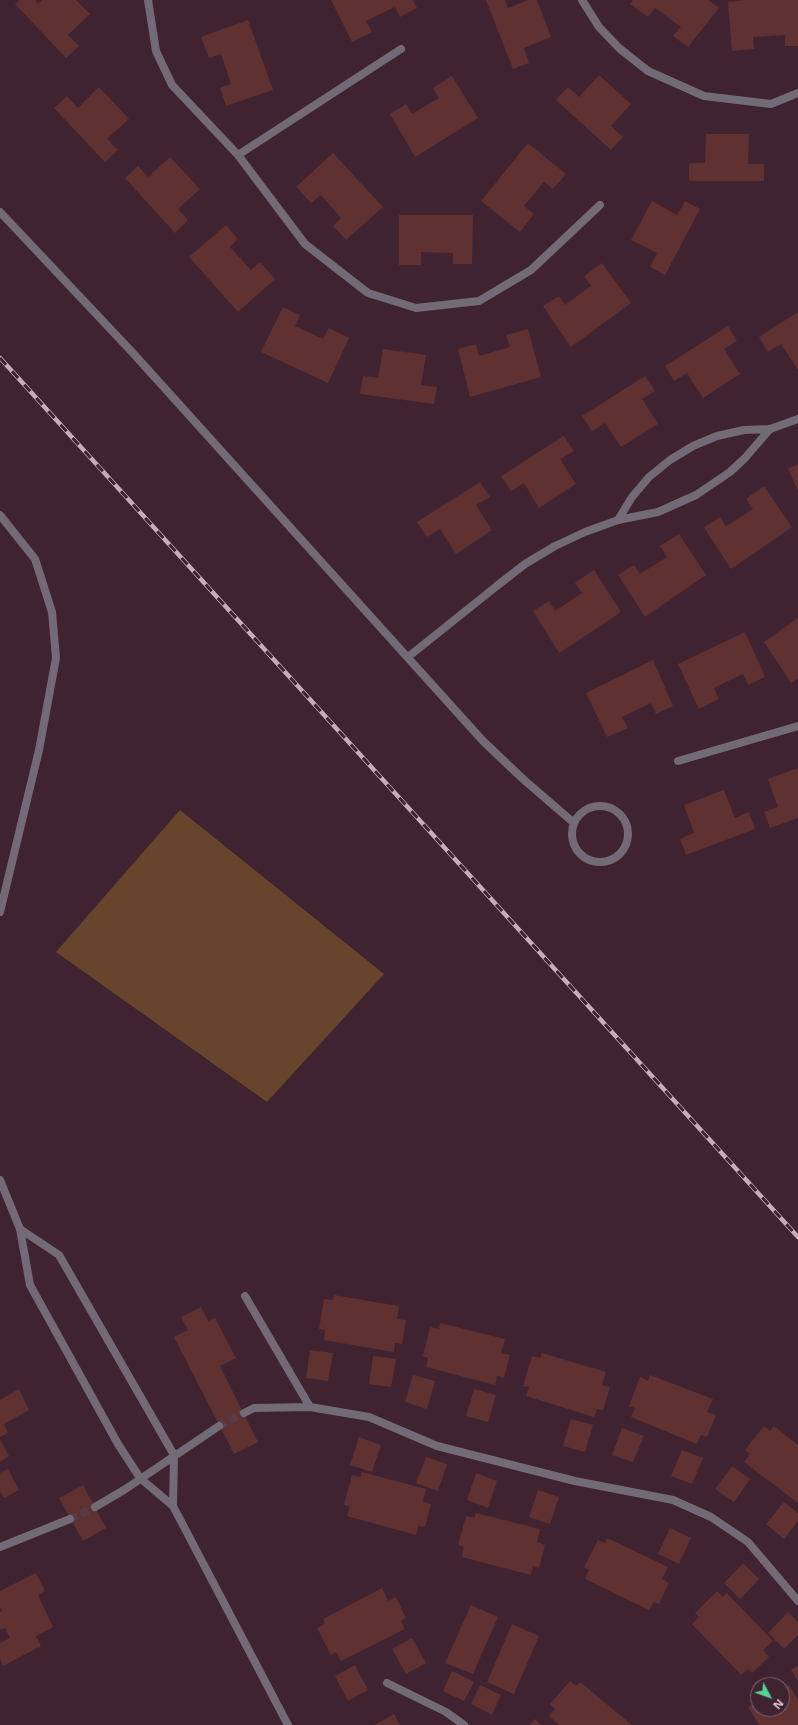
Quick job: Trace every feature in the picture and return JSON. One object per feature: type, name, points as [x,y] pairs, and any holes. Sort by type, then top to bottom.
[{"type":"street","points":[[148,0],[156,51],[172,85],[238,155],[305,244],[368,293],[416,308],[479,301],[531,270],[600,205]]},
{"type":"street","points":[[582,0],[599,27],[619,48],[648,71],[704,96],[771,104],[798,93]]},
{"type":"street","points":[[238,155],[401,49]]},
{"type":"street","points":[[0,212],[132,352],[483,741],[523,779],[574,823]]},
{"type":"street","points":[[618,520],[632,497],[649,477],[675,456],[693,446],[717,436],[744,430],[770,429],[798,419]]},
{"type":"street","points":[[408,657],[525,564],[555,546],[585,532],[618,520],[658,512],[696,495],[730,472],[770,429]]},
{"type":"street","points":[[0,515],[34,558],[52,612],[56,658],[39,750],[0,912]]},
{"type":"street","points":[[678,761],[798,726]]},
{"type":"street","points":[[603,806],[614,810],[623,818],[628,829],[627,840],[622,852],[614,859],[602,863],[593,862],[584,858],[577,851],[573,842],[572,832],[574,823],[581,814],[592,808],[603,806]]},
{"type":"street","points":[[0,1180],[20,1229],[30,1285],[118,1444],[140,1478],[173,1506],[288,1725]]},
{"type":"street","points":[[20,1229],[59,1255],[174,1455],[173,1506]]},
{"type":"street","points":[[244,1296],[310,1407]]},
{"type":"street","points":[[244,1413],[254,1408],[310,1407],[369,1417],[437,1446],[575,1482],[673,1500],[711,1517],[748,1542],[798,1601]]},
{"type":"street","points":[[95,1507],[124,1490],[219,1426]]},
{"type":"street","points":[[0,1547],[70,1519]]},
{"type":"street","points":[[387,1684],[446,1712],[464,1725]]},
{"type":"shaded area","points":[[180,810],[384,974],[267,1102],[56,952]]},
{"type":"building","points":[[20,0],[35,0],[38,4],[42,0],[76,0],[90,14],[68,35],[79,46],[66,58],[15,4]]},
{"type":"building","points":[[331,0],[413,0],[417,8],[400,17],[395,7],[366,21],[372,32],[352,42]]},
{"type":"building","points":[[486,0],[505,0],[508,8],[528,0],[537,0],[551,37],[524,48],[529,63],[513,69]]},
{"type":"building","points":[[633,0],[708,0],[719,8],[688,47],[673,36],[681,27],[655,8],[648,17],[630,4]]},
{"type":"building","points":[[747,0],[798,0],[798,46],[785,46],[785,35],[753,37],[754,49],[732,51],[728,2]]},
{"type":"building","points":[[248,20],[273,90],[226,106],[220,88],[231,84],[221,54],[209,58],[201,37]]},
{"type":"building","points":[[599,75],[631,104],[611,126],[623,137],[611,150],[556,100],[568,87],[579,97]]},
{"type":"building","points":[[452,76],[478,118],[415,157],[390,114],[406,104],[412,114],[439,98],[433,88]]},
{"type":"building","points":[[99,87],[129,119],[107,139],[118,150],[105,162],[54,108],[67,96],[78,108]]},
{"type":"building","points":[[706,134],[749,134],[748,164],[764,164],[764,181],[689,181],[689,163],[705,163]]},
{"type":"building","points":[[528,143],[566,174],[553,189],[544,182],[524,206],[534,214],[520,232],[481,201]]},
{"type":"building","points":[[333,153],[383,207],[346,240],[333,226],[341,218],[321,195],[311,203],[296,187]]},
{"type":"building","points":[[170,157],[200,189],[178,209],[188,220],[175,233],[125,178],[138,166],[148,177]]},
{"type":"building","points":[[652,201],[677,215],[685,201],[700,209],[665,275],[650,267],[657,253],[631,240]]},
{"type":"building","points":[[399,215],[473,215],[472,264],[453,264],[453,253],[421,252],[421,265],[399,265]]},
{"type":"building","points":[[226,225],[238,239],[230,247],[251,270],[260,262],[275,279],[238,312],[189,257]]},
{"type":"building","points":[[602,263],[631,303],[571,347],[543,306],[559,296],[565,305],[591,286],[584,276]]},
{"type":"building","points":[[283,307],[300,315],[295,326],[323,339],[329,328],[349,338],[328,383],[261,352]]},
{"type":"building","points":[[798,312],[798,370],[781,344],[768,352],[759,337]]},
{"type":"building","points":[[728,326],[737,341],[724,349],[740,374],[703,398],[687,373],[674,381],[665,366]]},
{"type":"building","points":[[528,329],[541,377],[470,397],[458,349],[476,344],[479,356],[510,347],[506,335]]},
{"type":"building","points":[[383,349],[426,355],[421,385],[437,387],[434,404],[360,394],[363,376],[378,378]]},
{"type":"building","points":[[645,376],[655,391],[642,399],[658,424],[621,447],[605,423],[592,431],[582,416]]},
{"type":"building","points":[[564,436],[574,451],[560,459],[576,484],[539,508],[524,483],[511,491],[501,476]]},
{"type":"building","points":[[798,464],[798,491],[788,469]]},
{"type":"building","points":[[480,482],[490,497],[476,505],[492,530],[456,554],[440,529],[427,537],[417,522]]},
{"type":"building","points":[[764,486],[792,527],[731,569],[704,527],[720,517],[726,526],[753,509],[746,499]]},
{"type":"building","points":[[679,534],[706,575],[645,617],[618,575],[634,565],[640,574],[667,557],[660,546]]},
{"type":"building","points":[[594,570],[621,612],[559,653],[533,611],[549,601],[555,611],[582,593],[575,583]]},
{"type":"building","points":[[798,618],[798,678],[791,683],[764,642]]},
{"type":"building","points":[[745,632],[765,677],[748,685],[743,674],[726,682],[714,688],[719,699],[699,709],[678,664]]},
{"type":"building","points":[[653,660],[673,706],[656,714],[651,703],[622,717],[628,728],[607,737],[586,693]]},
{"type":"building","points":[[798,768],[798,818],[770,828],[764,812],[778,807],[768,779]]},
{"type":"building","points":[[724,790],[735,818],[749,812],[755,829],[686,855],[680,839],[694,833],[684,805]]},
{"type":"building","points":[[334,1295],[399,1306],[397,1319],[406,1320],[402,1344],[395,1343],[394,1352],[324,1340],[325,1330],[319,1329],[324,1299],[333,1300]]},
{"type":"building","points":[[201,1307],[208,1321],[215,1318],[236,1358],[220,1366],[258,1442],[234,1454],[174,1337],[188,1330],[181,1317]]},
{"type":"building","points":[[440,1323],[505,1339],[501,1353],[510,1355],[504,1378],[497,1376],[495,1385],[426,1367],[428,1358],[423,1356],[430,1327],[439,1329]]},
{"type":"building","points":[[310,1350],[333,1353],[328,1381],[306,1378]]},
{"type":"building","points":[[542,1353],[606,1372],[602,1385],[610,1387],[603,1410],[597,1409],[594,1417],[526,1396],[529,1387],[523,1386],[532,1356],[540,1358]]},
{"type":"building","points":[[373,1356],[396,1359],[391,1387],[369,1384]]},
{"type":"building","points":[[413,1375],[435,1381],[427,1409],[405,1402]]},
{"type":"building","points":[[650,1375],[713,1399],[707,1412],[716,1415],[707,1437],[701,1435],[697,1444],[631,1417],[635,1408],[629,1406],[640,1377],[648,1381]]},
{"type":"building","points":[[19,1389],[29,1410],[4,1424],[8,1433],[0,1437],[0,1400]]},
{"type":"building","points":[[474,1389],[496,1395],[488,1422],[466,1416]]},
{"type":"building","points":[[571,1419],[593,1425],[585,1452],[563,1446]]},
{"type":"building","points":[[764,1426],[770,1431],[774,1426],[798,1445],[798,1503],[744,1462],[750,1454],[745,1450]]},
{"type":"building","points":[[622,1428],[644,1436],[633,1462],[612,1455]]},
{"type":"building","points":[[359,1437],[381,1445],[372,1472],[350,1465]]},
{"type":"building","points":[[0,1439],[9,1456],[0,1462]]},
{"type":"building","points":[[682,1450],[703,1458],[692,1484],[671,1476]]},
{"type":"building","points":[[426,1457],[447,1464],[438,1491],[416,1483]]},
{"type":"building","points":[[732,1466],[750,1479],[734,1502],[715,1489]]},
{"type":"building","points":[[8,1469],[19,1490],[4,1498],[0,1491],[0,1473]]},
{"type":"building","points":[[362,1472],[426,1489],[423,1502],[431,1504],[425,1527],[418,1526],[416,1535],[347,1516],[350,1506],[344,1505],[352,1475],[360,1477]]},
{"type":"building","points":[[476,1473],[497,1481],[488,1508],[467,1500]]},
{"type":"building","points":[[83,1485],[106,1528],[83,1541],[59,1498]]},
{"type":"building","points":[[538,1490],[559,1497],[550,1524],[529,1517]]},
{"type":"building","points":[[784,1502],[798,1513],[798,1521],[784,1539],[766,1524]]},
{"type":"building","points":[[476,1513],[540,1529],[537,1542],[545,1545],[539,1568],[533,1566],[531,1575],[462,1557],[464,1547],[458,1545],[466,1516],[475,1518]]},
{"type":"building","points":[[670,1528],[691,1538],[679,1564],[658,1554]]},
{"type":"building","points":[[607,1538],[668,1567],[662,1579],[669,1583],[659,1604],[654,1602],[649,1610],[585,1579],[589,1570],[584,1567],[598,1540],[605,1543]]},
{"type":"building","points":[[743,1563],[759,1579],[740,1599],[724,1583]]},
{"type":"building","points":[[36,1573],[45,1591],[38,1595],[53,1627],[36,1636],[41,1646],[3,1666],[0,1659],[0,1643],[10,1638],[5,1628],[0,1630],[0,1612],[2,1611],[0,1607],[0,1591]]},
{"type":"building","points":[[382,1588],[388,1601],[396,1597],[406,1618],[401,1621],[405,1629],[341,1661],[336,1652],[331,1655],[317,1628],[325,1624],[323,1619]]},
{"type":"building","points":[[717,1591],[723,1597],[727,1593],[773,1641],[763,1650],[769,1657],[752,1673],[748,1669],[741,1675],[692,1624],[699,1617],[695,1613]]},
{"type":"building","points":[[471,1605],[498,1617],[473,1674],[445,1663]]},
{"type":"building","points":[[788,1612],[798,1622],[798,1635],[784,1649],[768,1633]]},
{"type":"building","points":[[512,1624],[539,1636],[514,1694],[487,1682]]},
{"type":"building","points":[[412,1638],[426,1663],[406,1674],[392,1649]]},
{"type":"building","points":[[355,1665],[368,1690],[348,1701],[335,1676]]},
{"type":"building","points":[[798,1666],[798,1681],[791,1670]]},
{"type":"building","points":[[452,1671],[474,1682],[464,1701],[443,1691]]},
{"type":"building","points":[[570,1681],[576,1686],[580,1682],[632,1725],[559,1725],[549,1716],[555,1709],[550,1704]]},
{"type":"building","points":[[480,1685],[501,1695],[492,1715],[471,1704]]},
{"type":"building","points":[[790,1687],[798,1700],[798,1725],[759,1725],[754,1717],[790,1717]]},
{"type":"building","points":[[394,1714],[400,1725],[375,1725]]},
{"type":"building","points":[[535,1719],[541,1725],[530,1725]]},
{"type":"tunnel","points":[[219,1426],[244,1413]]},
{"type":"tunnel","points":[[70,1519],[95,1507]]},
{"type":"railway","points":[[0,358],[798,1237]]}]
